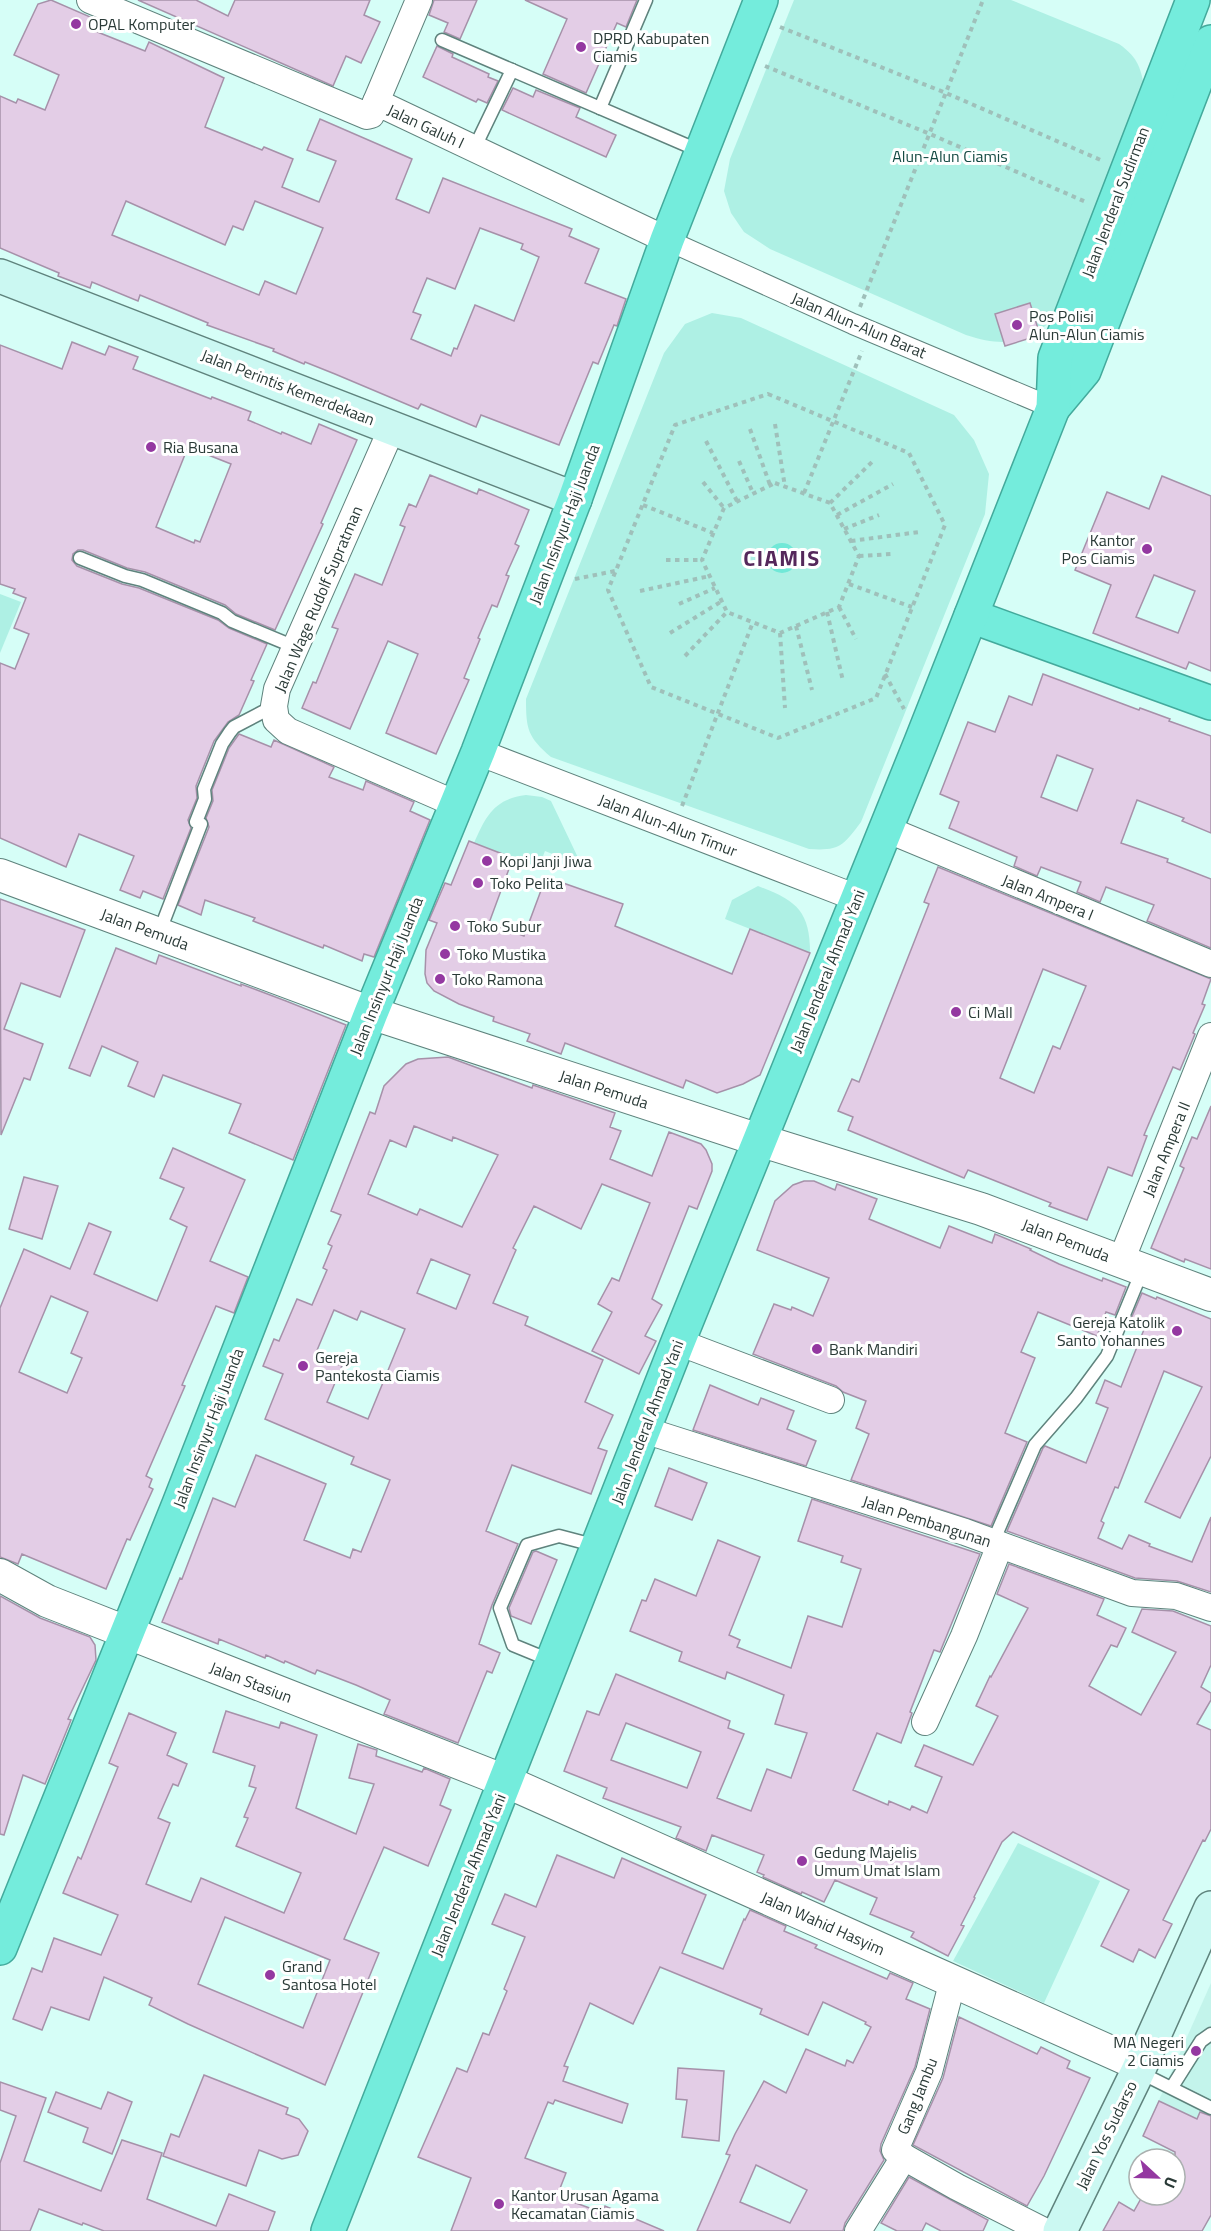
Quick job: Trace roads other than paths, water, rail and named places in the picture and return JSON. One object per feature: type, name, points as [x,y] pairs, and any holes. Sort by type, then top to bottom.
[{"type":"highway","name":"Jalan Jenderal Sudirman","points":[[1053,408],[1055,358],[1193,0]]},
{"type":"highway","name":"Jalan Insinyur Haji Juanda","points":[[3,1934],[128,1633],[371,1013],[478,752],[575,499],[667,240],[757,9]]},
{"type":"highway","name":"Jalan Jenderal Sudirman","points":[[971,616],[1053,408],[1084,371],[1211,42]]},
{"type":"highway","points":[[971,616],[1211,703]]},
{"type":"highway","name":"Jalan Jenderal Ahmad Yani","points":[[328,2231],[678,1342],[971,616]]},
{"type":"main road","name":"Jalan Perintis Kemerdekaan","points":[[0,276],[575,499]]},
{"type":"main road","name":"Jalan Yos Sudarso","points":[[1060,2231],[1139,2068],[1211,1908]]},
{"type":"street","name":"Jalan Galuh I","points":[[90,0],[368,116],[371,115],[376,102],[667,240]]},
{"type":"street","points":[[376,102],[419,0]]},
{"type":"street","name":"Jalan Alun-Alun Barat","points":[[667,240],[862,327],[1053,408]]},
{"type":"street","name":"Jalan Wage Rudolf Supratman","points":[[392,428],[276,689],[274,706],[276,720],[288,731],[456,804]]},
{"type":"street","name":"Jalan Alun-Alun Timur","points":[[478,752],[857,898]]},
{"type":"street","name":"Jalan Ampera I","points":[[886,829],[1211,964]]},
{"type":"street","name":"Jalan Pemuda","points":[[0,875],[371,1013],[759,1140],[981,1209],[1211,1295]]},
{"type":"street","name":"Jalan Ampera II","points":[[1131,1266],[1211,1036]]},
{"type":"street","points":[[678,1342],[831,1400]]},
{"type":"street","name":"Jalan Pembangunan","points":[[644,1430],[997,1544],[1132,1593],[1176,1596],[1211,1608]]},
{"type":"street","points":[[925,1722],[964,1636],[997,1544]]},
{"type":"street","name":"Jalan Stasiun","points":[[0,1575],[47,1601],[505,1781]]},
{"type":"street","name":"Jalan Wahid Hasyim","points":[[505,1781],[953,1980],[1139,2068]]},
{"type":"street","name":"Gang Jambu","points":[[953,1980],[929,2072],[895,2150],[904,2157],[1044,2231]]},
{"type":"street","points":[[866,2229],[904,2157]]},
{"type":"lane","points":[[600,108],[646,0]]},
{"type":"lane","points":[[442,40],[702,152]]},
{"type":"lane","points":[[474,148],[512,70]]},
{"type":"lane","points":[[80,558],[125,576],[142,580],[222,613],[232,621],[295,647]]},
{"type":"lane","points":[[159,934],[201,824],[196,822],[205,799],[204,789],[222,744],[234,727],[274,706]]},
{"type":"lane","points":[[997,1544],[1035,1445],[1076,1398],[1107,1356],[1131,1266]]},
{"type":"lane","points":[[552,1661],[513,1645],[500,1608],[526,1545],[559,1536],[598,1547]]},
{"type":"lane","points":[[1172,2087],[1201,2041],[1211,2034]]},
{"type":"lane","points":[[1139,2068],[1211,2108]]},
{"type":"place","name":"OPAL Komputer","points":[[76,24]]},
{"type":"place","name":"DPRD Kabupaten Ciamis","points":[[581,47]]},
{"type":"place","name":"Pos Polisi Alun-Alun Ciamis","points":[[1017,325]]},
{"type":"place","name":"Ria Busana","points":[[151,447]]},
{"type":"place","name":"Kantor Pos Ciamis","points":[[1147,549]]},
{"type":"place","name":"Kopi Janji Jiwa","points":[[487,861]]},
{"type":"place","name":"Toko Pelita","points":[[478,883]]},
{"type":"place","name":"Toko Subur","points":[[455,926]]},
{"type":"place","name":"Toko Mustika","points":[[445,954]]},
{"type":"place","name":"Toko Ramona","points":[[440,979]]},
{"type":"place","name":"Ci Mall","points":[[956,1012]]},
{"type":"place","name":"Gereja Katolik Santo Yohannes","points":[[1177,1331]]},
{"type":"place","name":"Bank Mandiri","points":[[817,1349]]},
{"type":"place","name":"Gereja Pantekosta Ciamis","points":[[303,1366]]},
{"type":"place","name":"Gedung Majelis Umum Umat Islam","points":[[802,1861]]},
{"type":"place","name":"Grand Santosa Hotel","points":[[270,1975]]},
{"type":"place","name":"MA Negeri 2 Ciamis","points":[[1196,2051]]},
{"type":"place","name":"Kantor Urusan Agama Kecamatan Ciamis","points":[[499,2204]]},
{"type":"district","name":"CIAMIS","points":[[782,558]]},
{"type":"park label","name":"Alun-Alun Ciamis","points":[[950,156]]}]
